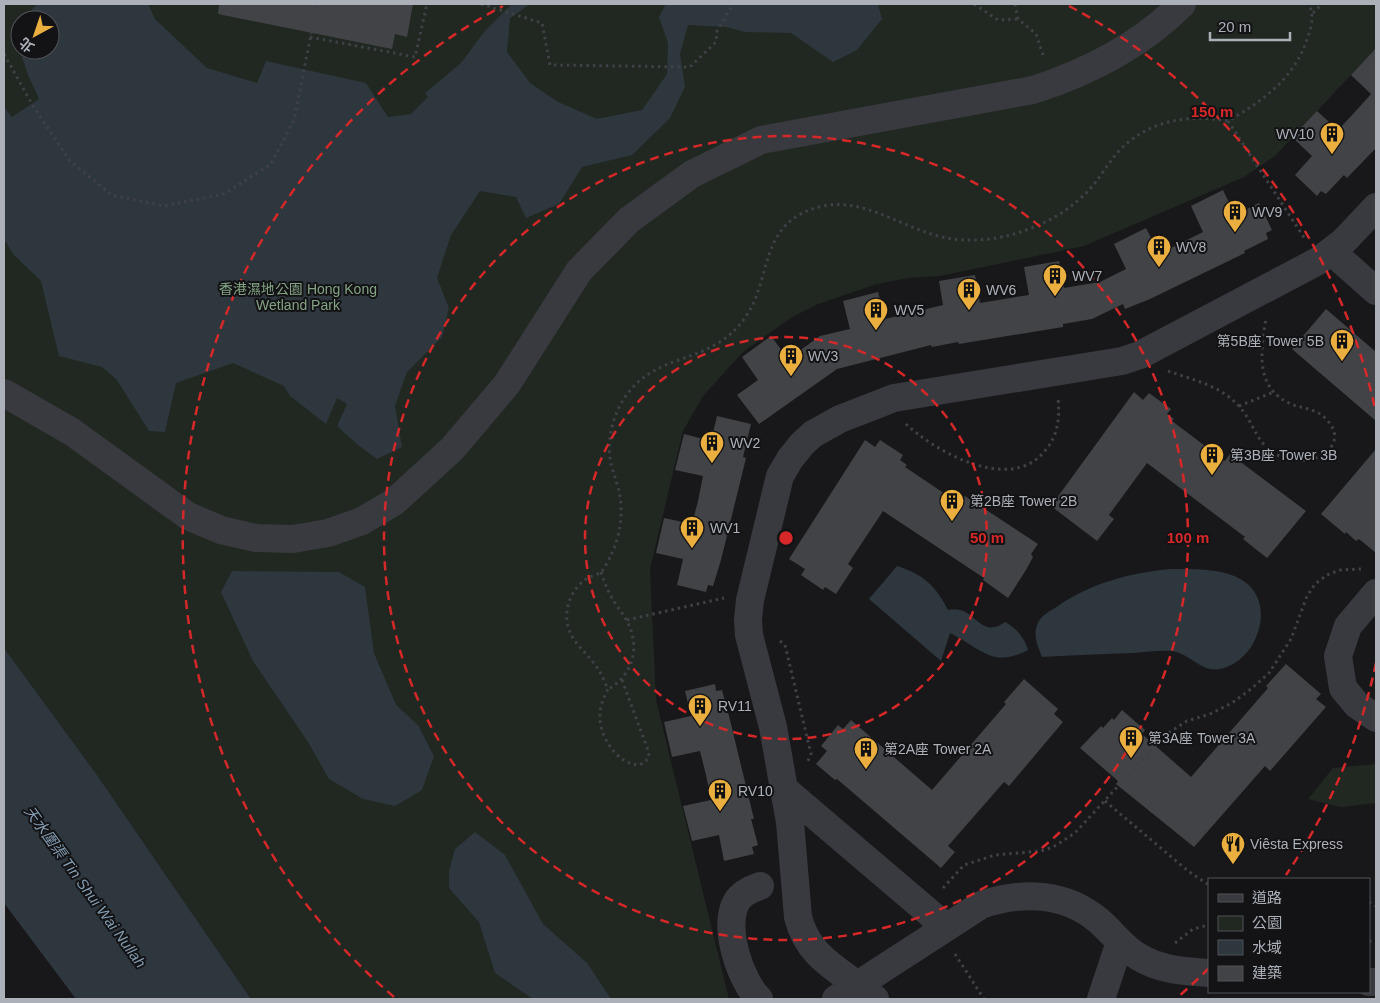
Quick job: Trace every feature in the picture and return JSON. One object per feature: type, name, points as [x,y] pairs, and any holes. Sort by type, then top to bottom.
[{"type":"street","points":[[4,393],[72,432],[188,516],[221,530],[256,538],[293,538],[328,533],[362,521],[394,502],[452,449],[507,384],[579,271],[629,220],[692,174],[761,140],[1033,90],[1077,74],[1120,53],[1146,35],[1182,4]]},
{"type":"street","points":[[1208,973],[1154,965],[1140,958],[1100,922],[1082,910],[1064,901],[1043,896],[1022,895],[1001,898],[981,904],[949,937],[856,994],[816,954],[802,930],[784,789],[773,728],[749,635],[750,600],[780,476],[802,444],[826,426],[894,398],[1104,365],[1140,355],[1320,248],[1376,207]]},
{"type":"street","points":[[1320,248],[1376,291]]},
{"type":"street","points":[[1373,582],[1348,626],[1338,656],[1343,688],[1357,705],[1376,718]]},
{"type":"street","points":[[784,789],[949,937]]},
{"type":"street","points":[[759,999],[744,980],[738,967],[732,913],[742,896],[760,886]]},
{"type":"street","points":[[1100,999],[1120,942]]},
{"type":"path","points":[[220,4],[224,10],[240,14],[242,4]]},
{"type":"path","points":[[4,54],[33,106],[70,161],[112,195],[164,206],[224,194],[270,164],[294,120],[317,4]]},
{"type":"path","points":[[310,38],[415,57],[427,4]]},
{"type":"path","points":[[482,4],[521,18],[542,23],[550,64],[690,67],[716,42],[718,31],[733,4]]},
{"type":"path","points":[[974,4],[998,20],[1018,19]]},
{"type":"path","points":[[1015,4],[1018,19],[1036,34],[1049,70],[1033,90]]},
{"type":"path","points":[[1309,4],[1313,13]]},
{"type":"path","points":[[608,689],[596,666],[573,640],[566,619],[571,595],[578,585],[588,577],[600,572],[609,559],[620,530],[620,496],[611,461],[612,425],[619,408],[634,387],[654,370],[670,362],[703,352],[718,345],[737,328],[752,308],[759,293],[771,246],[792,221],[821,207],[853,206],[934,235],[978,240],[1001,237],[1041,224],[1074,204],[1120,151],[1150,128],[1169,121],[1188,118],[1228,121],[1268,97],[1288,76],[1304,49],[1313,13],[1322,4]]},
{"type":"path","points":[[1228,121],[1320,248]]},
{"type":"path","points":[[1165,370],[1219,389],[1239,406],[1261,442],[1272,452],[1294,460],[1315,460],[1322,456],[1331,446],[1333,439],[1330,424],[1313,409],[1291,404],[1274,392],[1266,380],[1261,361],[1268,310]]},
{"type":"path","points":[[900,418],[917,434],[938,448],[960,459],[1004,470],[1018,468],[1031,463],[1051,444],[1059,423],[1058,392]]},
{"type":"path","points":[[1239,406],[1274,392]]},
{"type":"path","points":[[940,891],[964,864],[995,855],[1053,847],[1075,833],[1165,735],[1187,721],[1210,714],[1232,703],[1251,689],[1268,672],[1291,639],[1306,596],[1315,584],[1327,575],[1340,570],[1355,568],[1373,582]]},
{"type":"path","points":[[600,572],[611,597],[627,620],[632,633],[633,652],[628,671],[622,680],[608,689],[602,701],[601,728],[606,741],[617,754],[631,764],[644,763],[650,753],[622,680]]},
{"type":"path","points":[[627,620],[731,596]]},
{"type":"path","points":[[777,638],[785,644],[811,754],[806,766]]},
{"type":"path","points":[[1105,801],[1188,872],[1208,884]]},
{"type":"path","points":[[949,937],[984,999]]},
{"type":"green space","name":"香港濕地公園 Hong Kong Wetland Park","points":[[4,4],[1376,4],[1376,48],[1275,156],[1244,177],[1084,246],[940,276],[908,278],[877,284],[818,304],[792,317],[743,352],[703,396],[683,431],[650,569],[656,700],[729,999],[251,999],[97,775],[4,648]]},
{"type":"green space","points":[[1376,764],[1376,803],[1341,807],[1308,799],[1333,768]]},
{"type":"water","points":[[37,4],[148,4],[155,19],[207,68],[257,83],[266,61],[366,83],[388,117],[411,114],[428,97],[425,93],[461,63],[484,32],[512,4],[530,4],[510,18],[507,52],[530,83],[558,102],[597,119],[642,110],[667,74],[668,43],[659,17],[666,4],[878,4],[882,19],[857,50],[833,62],[791,33],[745,32],[726,27],[688,25],[680,54],[685,87],[670,118],[632,155],[582,167],[559,204],[526,218],[516,197],[480,191],[451,235],[437,278],[449,308],[442,337],[407,372],[395,406],[402,447],[377,459],[337,426],[347,404],[337,398],[326,424],[290,396],[284,386],[233,363],[176,383],[165,432],[149,431],[117,380],[102,367],[59,356],[41,281],[14,255],[4,239],[4,107],[12,117],[39,99],[23,60],[60,60],[60,10],[32,10]]},
{"type":"water","points":[[897,566],[914,573],[928,582],[939,594],[948,610],[957,609],[965,612],[989,627],[996,627],[1005,622],[1022,637],[1028,650],[1016,655],[996,657],[979,650],[950,633],[941,661],[869,599]]},
{"type":"water","points":[[1171,569],[1208,570],[1226,573],[1242,580],[1253,589],[1259,601],[1261,614],[1259,628],[1254,641],[1246,653],[1236,662],[1224,668],[1209,669],[1172,651],[1042,657],[1036,640],[1036,627],[1047,613],[1068,599],[1110,581],[1140,573]]},
{"type":"water","points":[[232,571],[339,572],[365,587],[374,653],[396,705],[418,725],[434,756],[422,790],[395,806],[363,799],[329,779],[308,742],[253,661],[221,592]]},
{"type":"water","name":"天水圍渠 Tin Shui Wai Nullah","points":[[4,648],[97,775],[251,999],[76,999],[4,903]]},
{"type":"water","points":[[475,832],[505,855],[543,924],[587,963],[611,999],[533,999],[495,973],[479,922],[449,888],[449,871],[455,849]]},
{"type":"building","points":[[219,4],[413,4],[407,37],[395,34],[392,49],[218,14]]},
{"type":"building","name":"WV10","points":[[1376,48],[1376,148],[1347,178],[1344,175],[1326,194],[1321,191],[1317,196],[1295,175],[1312,156],[1292,137],[1317,111],[1338,130],[1371,94],[1351,75]]},
{"type":"building","points":[[1223,190],[1235,215],[1259,203],[1272,230],[1266,233],[1268,239],[1244,251],[1245,253],[1150,299],[1125,309],[1123,304],[1092,319],[1063,324],[1063,327],[959,344],[958,342],[932,347],[931,345],[837,369],[759,424],[737,395],[758,380],[742,357],[771,336],[788,359],[820,336],[850,329],[843,301],[878,292],[885,319],[943,305],[939,281],[975,275],[980,303],[1029,295],[1024,267],[1059,261],[1064,288],[1100,282],[1126,269],[1114,244],[1146,228],[1159,254],[1203,232],[1191,206]]},
{"type":"building","name":"第5B座 Tower 5B","points":[[1326,309],[1376,352],[1376,421],[1292,349]]},
{"type":"building","name":"第3B座 Tower 3B","points":[[1134,392],[1143,400],[1149,393],[1171,409],[1167,414],[1174,419],[1172,421],[1225,461],[1230,454],[1306,511],[1267,558],[1243,539],[1245,537],[1147,463],[1109,515],[1114,519],[1097,541],[1051,506]]},
{"type":"building","points":[[717,416],[751,424],[743,457],[746,458],[721,560],[713,586],[708,585],[706,592],[677,585],[683,559],[656,553],[664,518],[692,524],[698,501],[703,476],[675,470],[684,434],[711,441]]},
{"type":"building","name":"第2B座 Tower 2B","points":[[865,440],[875,447],[880,440],[903,455],[900,460],[907,465],[905,467],[960,504],[965,496],[1038,544],[1031,554],[1033,557],[1026,570],[1008,598],[983,580],[984,578],[883,511],[848,564],[853,568],[836,594],[825,587],[823,590],[801,575],[805,569],[789,559]]},
{"type":"building","points":[[1376,449],[1376,553],[1359,539],[1356,541],[1346,532],[1345,534],[1321,514]]},
{"type":"building","name":"第3A座 Tower 3A","points":[[1286,664],[1321,694],[1316,699],[1326,707],[1270,771],[1265,766],[1194,847],[1116,784],[1118,781],[1080,748],[1101,726],[1103,728],[1112,718],[1114,720],[1122,710],[1145,730],[1142,734],[1191,777],[1268,688],[1266,686]]},
{"type":"building","name":"第2A座 Tower 2A","points":[[1024,679],[1058,709],[1054,714],[1063,722],[1009,786],[1004,782],[948,846],[955,852],[941,868],[837,779],[835,780],[816,764],[827,751],[821,746],[838,725],[843,729],[851,720],[932,790],[1006,704],[1004,702]]},
{"type":"building","points":[[715,684],[716,691],[722,690],[729,716],[754,819],[751,819],[758,845],[752,847],[754,854],[724,861],[719,835],[692,841],[683,806],[711,800],[700,751],[672,757],[664,722],[691,716],[685,691]]},
{"type":"place","name":"WV10","points":[[1332,155]]},
{"type":"place","name":"WV9","points":[[1235,233]]},
{"type":"place","name":"WV8","points":[[1159,268]]},
{"type":"place","name":"WV7","points":[[1055,297]]},
{"type":"place","name":"WV6","points":[[969,311]]},
{"type":"place","name":"WV5","points":[[876,331]]},
{"type":"place","name":"第5B座 Tower 5B","points":[[1342,362]]},
{"type":"place","name":"WV3","points":[[791,377]]},
{"type":"place","name":"WV2","points":[[712,464]]},
{"type":"place","name":"第3B座 Tower 3B","points":[[1212,476]]},
{"type":"place","name":"第2B座 Tower 2B","points":[[952,522]]},
{"type":"place","name":"WV1","points":[[692,549]]},
{"type":"place","name":"RV11","points":[[700,727]]},
{"type":"place","name":"第3A座 Tower 3A","points":[[1131,759]]},
{"type":"place","name":"第2A座 Tower 2A","points":[[866,770]]},
{"type":"place","name":"RV10","points":[[720,812]]},
{"type":"place","name":"Viêsta Express","points":[[1233,865]]}]
